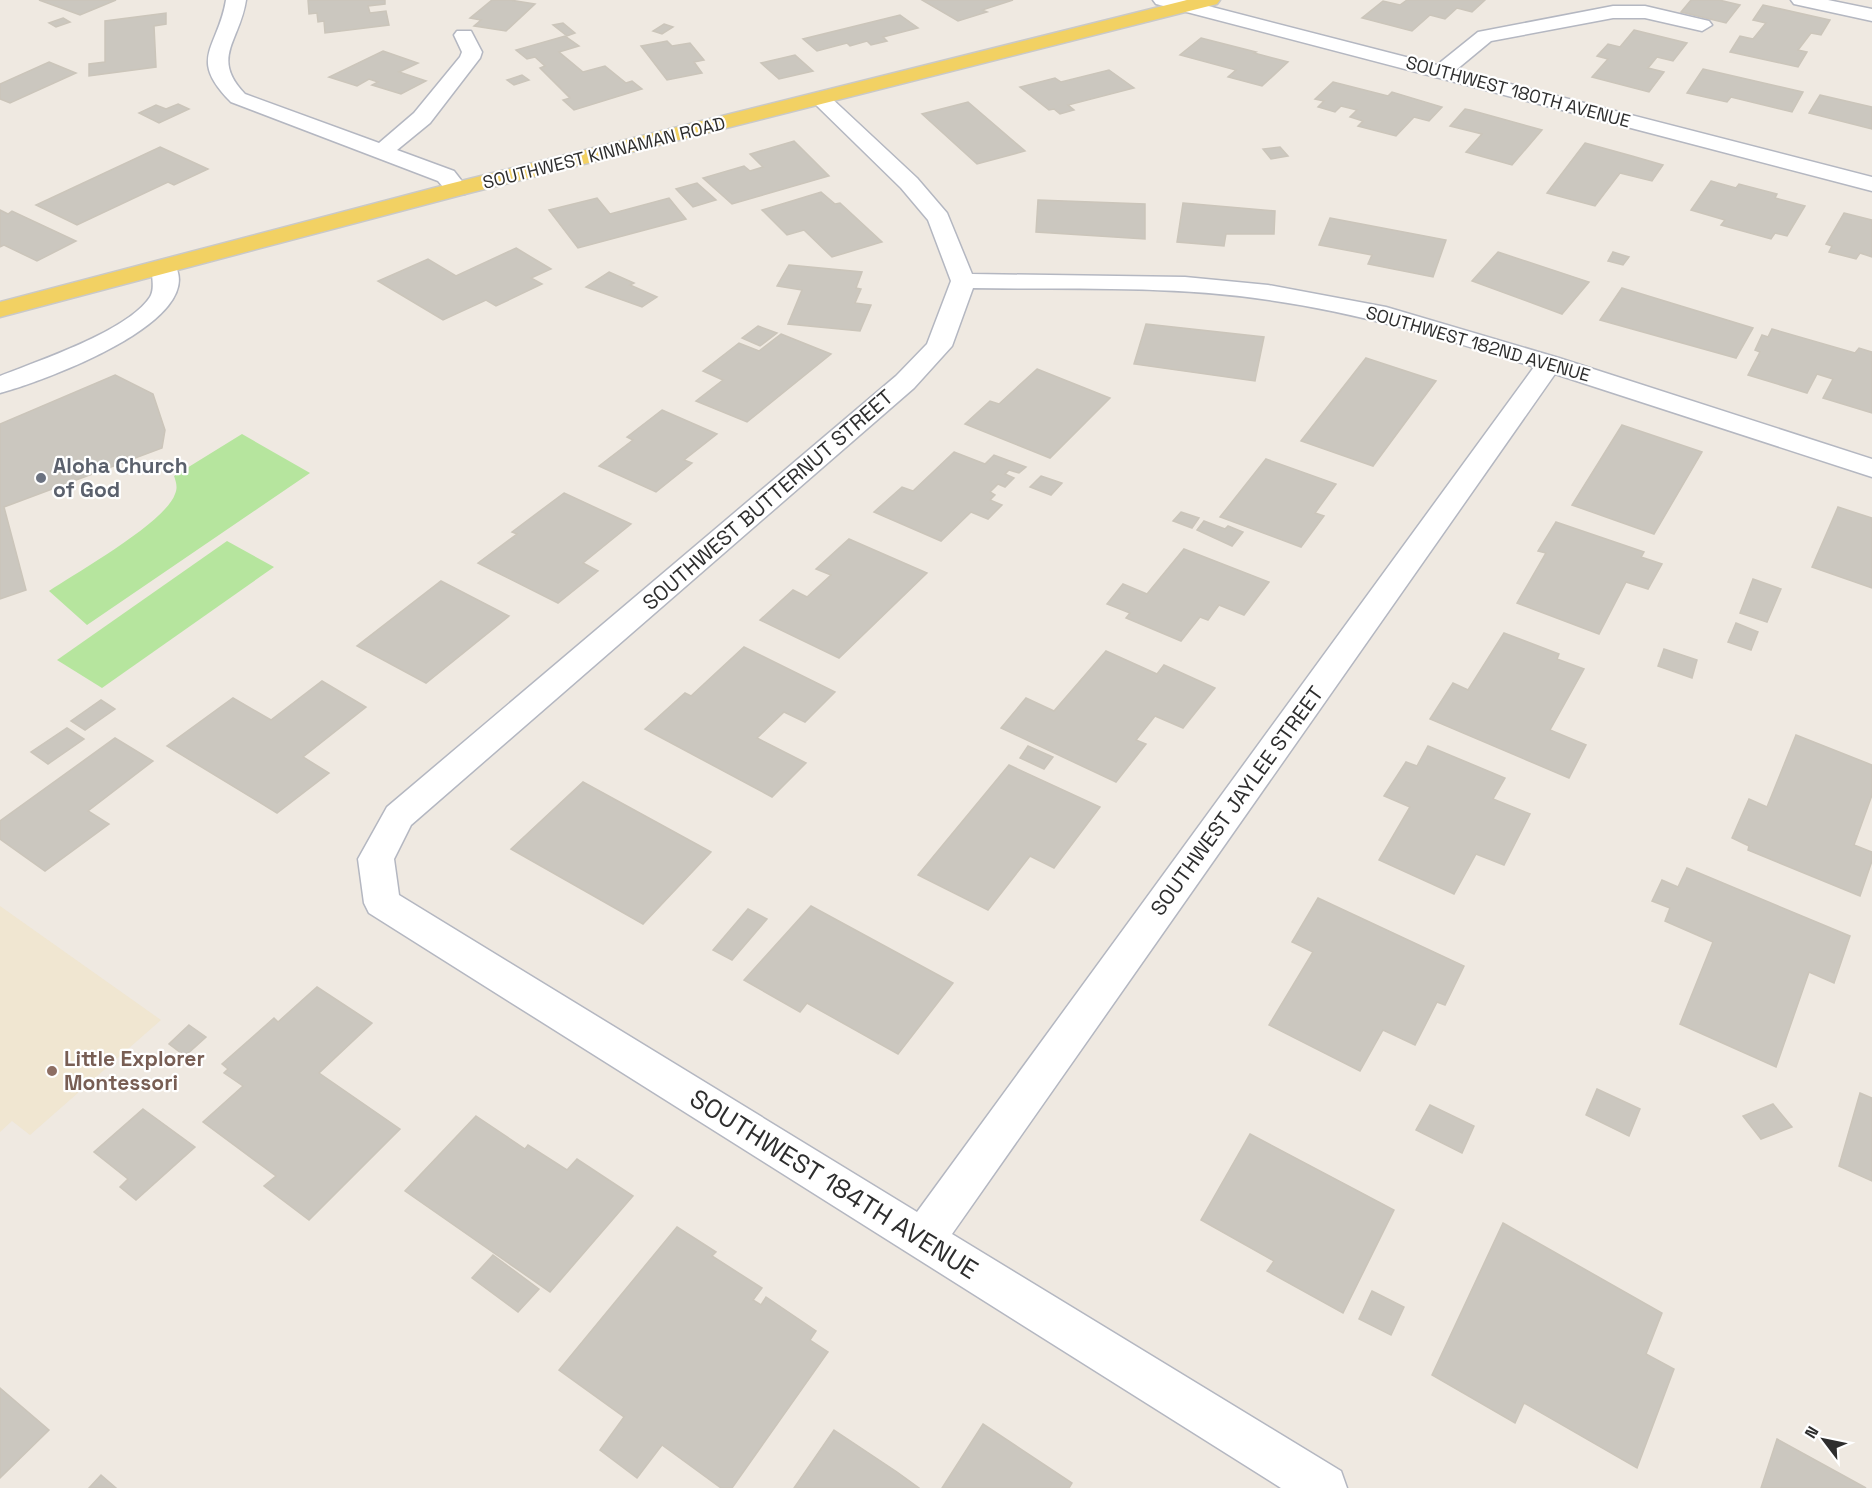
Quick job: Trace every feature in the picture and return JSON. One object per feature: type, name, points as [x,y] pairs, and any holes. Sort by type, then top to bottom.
[{"type":"main road","name":"SOUTHWEST KINNAMAN ROAD","points":[[0,310],[457,189],[1210,0]]},
{"type":"street","points":[[236,0],[235,14],[217,57],[216,72],[223,86],[238,98],[446,176],[457,189]]},
{"type":"street","name":"SOUTHWEST 180TH AVENUE","points":[[1163,0],[1872,184]]},
{"type":"street","points":[[1801,0],[1872,15]]},
{"type":"street","points":[[1441,72],[1485,36],[1609,6],[1702,25]]},
{"type":"street","points":[[382,152],[422,118],[470,58],[472,52],[464,35]]},
{"type":"street","points":[[821,99],[909,183],[939,218],[963,281]]},
{"type":"street","points":[[0,385],[113,336],[154,310],[165,293],[164,267]]},
{"type":"street","name":"SOUTHWEST 182ND AVENUE","points":[[963,281],[1185,284],[1268,292],[1386,314],[1551,363],[1872,468]]},
{"type":"street","name":"SOUTHWEST BUTTERNUT STREET","points":[[376,859],[399,816],[905,382],[939,346],[963,281]]},
{"type":"street","name":"SOUTHWEST JAYLEE STREET","points":[[923,1239],[1551,363]]},
{"type":"street","name":"SOUTHWEST 184TH AVENUE","points":[[376,859],[382,903],[1324,1488]]},
{"type":"shaded area","name":"Little Explorer Montessori","points":[[0,906],[161,1020],[30,1135],[12,1121],[0,1132]]},
{"type":"green space","points":[[242,434],[310,473],[87,625],[49,591],[138,532],[168,505],[177,487],[174,476]]},
{"type":"green space","points":[[227,541],[274,567],[102,688],[57,660]]},
{"type":"building","points":[[39,0],[116,0],[80,15]]},
{"type":"building","points":[[308,0],[385,0],[385,4],[368,6],[370,13],[386,11],[389,25],[325,33],[324,21],[318,22],[317,13],[309,14]]},
{"type":"building","points":[[492,0],[535,4],[506,31],[474,26],[481,20],[470,18]]},
{"type":"building","points":[[922,0],[1013,0],[982,10],[987,12],[958,21]]},
{"type":"building","points":[[1407,0],[1485,0],[1472,12],[1457,8],[1445,19],[1430,15],[1412,31],[1362,18],[1383,1],[1400,5]]},
{"type":"building","points":[[1691,0],[1719,0],[1740,5],[1726,23],[1681,12]]},
{"type":"building","points":[[1763,5],[1830,20],[1821,35],[1811,33],[1798,50],[1807,52],[1798,67],[1730,52],[1740,36],[1753,39],[1766,23],[1753,20]]},
{"type":"building","points":[[166,13],[166,24],[154,26],[156,67],[89,76],[89,64],[105,62],[105,21]]},
{"type":"building","points":[[900,15],[918,28],[883,37],[887,41],[871,45],[867,41],[850,46],[847,43],[817,51],[803,39]]},
{"type":"building","points":[[63,18],[70,22],[56,27],[49,23]]},
{"type":"building","points":[[563,23],[575,33],[567,36],[553,25]]},
{"type":"building","points":[[664,24],[673,27],[662,34],[653,31]]},
{"type":"building","points":[[1634,30],[1687,43],[1673,61],[1657,57],[1648,68],[1664,72],[1649,92],[1592,77],[1608,59],[1597,56],[1608,44],[1620,47]]},
{"type":"building","points":[[565,36],[579,46],[559,52],[583,72],[605,66],[626,83],[632,81],[642,89],[574,110],[563,100],[570,98],[540,68],[545,66],[535,57],[527,59],[516,50]]},
{"type":"building","points":[[1201,38],[1288,62],[1262,86],[1228,77],[1236,70],[1180,55]]},
{"type":"building","points":[[667,41],[672,46],[690,43],[704,60],[694,62],[702,73],[667,80],[641,46]]},
{"type":"building","points":[[383,51],[418,63],[399,72],[426,81],[401,94],[372,85],[378,82],[369,79],[357,86],[329,77]]},
{"type":"building","points":[[795,55],[813,71],[779,79],[761,63]]},
{"type":"building","points":[[49,62],[76,73],[10,103],[0,99],[0,84]]},
{"type":"building","points":[[1703,69],[1803,92],[1792,112],[1731,97],[1727,102],[1687,93]]},
{"type":"building","points":[[1109,70],[1134,88],[1068,105],[1074,110],[1060,114],[1054,109],[1049,110],[1020,87],[1055,78],[1061,82]]},
{"type":"building","points":[[522,75],[529,80],[514,85],[507,80]]},
{"type":"building","points":[[1333,82],[1388,96],[1392,92],[1442,107],[1429,121],[1414,117],[1396,136],[1358,126],[1363,121],[1350,117],[1357,110],[1341,106],[1335,112],[1318,107],[1324,101],[1315,99]]},
{"type":"building","points":[[1820,95],[1872,107],[1872,129],[1809,113]]},
{"type":"building","points":[[968,102],[1025,151],[977,164],[922,114]]},
{"type":"building","points":[[178,104],[189,109],[159,123],[139,113],[156,105],[166,109]]},
{"type":"building","points":[[1465,109],[1542,130],[1512,165],[1466,152],[1482,134],[1450,126]]},
{"type":"building","points":[[794,141],[829,176],[732,204],[703,178],[744,166],[750,171],[763,167],[750,154]]},
{"type":"building","points":[[1585,143],[1663,165],[1652,181],[1620,173],[1595,206],[1547,193]]},
{"type":"building","points":[[160,147],[208,169],[174,185],[168,182],[77,225],[36,205]]},
{"type":"building","points":[[1280,147],[1288,156],[1271,159],[1263,149]]},
{"type":"building","points":[[1711,181],[1736,188],[1739,184],[1777,194],[1775,198],[1805,206],[1787,236],[1775,233],[1771,239],[1721,225],[1725,220],[1691,210]]},
{"type":"building","points":[[697,183],[716,200],[693,207],[676,189]]},
{"type":"building","points":[[821,192],[835,204],[840,203],[882,242],[832,257],[804,230],[787,235],[762,210]]},
{"type":"building","points":[[597,198],[610,214],[669,198],[686,219],[578,248],[549,210]]},
{"type":"building","points":[[1038,200],[1145,204],[1145,239],[1036,232]]},
{"type":"building","points":[[1183,203],[1275,211],[1274,234],[1226,234],[1224,246],[1177,242]]},
{"type":"building","points":[[0,210],[8,214],[12,211],[76,241],[37,261],[4,245],[0,247]]},
{"type":"building","points":[[1844,213],[1872,220],[1872,257],[1860,253],[1856,259],[1829,252],[1832,246],[1826,244]]},
{"type":"building","points":[[1330,218],[1446,240],[1433,277],[1368,264],[1372,255],[1319,245]]},
{"type":"building","points":[[516,248],[551,269],[531,278],[542,284],[496,306],[486,300],[443,320],[378,281],[428,259],[456,276]]},
{"type":"building","points":[[1498,252],[1589,282],[1562,314],[1472,281]]},
{"type":"building","points":[[1613,252],[1629,257],[1623,265],[1608,261]]},
{"type":"building","points":[[789,265],[862,272],[856,288],[861,289],[855,303],[871,305],[860,331],[788,324],[802,290],[777,286]]},
{"type":"building","points":[[609,272],[634,283],[630,285],[657,297],[642,307],[586,287]]},
{"type":"building","points":[[1622,288],[1753,328],[1736,358],[1600,320]]},
{"type":"building","points":[[1146,324],[1264,337],[1255,381],[1134,364]]},
{"type":"building","points":[[758,326],[777,333],[760,346],[742,338]]},
{"type":"building","points":[[1772,329],[1855,353],[1859,348],[1872,352],[1872,413],[1823,398],[1833,379],[1817,374],[1807,393],[1748,375],[1760,352],[1755,350],[1762,335],[1768,337]]},
{"type":"building","points":[[781,334],[831,354],[747,422],[696,401],[723,380],[703,371],[739,343],[759,351]]},
{"type":"building","points":[[1366,358],[1436,381],[1373,466],[1301,441]]},
{"type":"building","points":[[1037,369],[1110,398],[1050,458],[965,424],[990,401],[999,404]]},
{"type":"building","name":"Aloha Church of God","points":[[115,375],[153,394],[165,430],[162,448],[4,507],[26,590],[0,599],[0,424]]},
{"type":"building","points":[[662,410],[717,434],[684,460],[692,463],[656,492],[599,466],[633,440],[627,437]]},
{"type":"building","points":[[1622,425],[1702,452],[1654,534],[1572,505]]},
{"type":"building","points":[[954,452],[985,464],[994,455],[1026,467],[1019,473],[1009,470],[1005,474],[1014,478],[1005,487],[998,484],[990,492],[995,495],[990,500],[1002,505],[988,519],[971,512],[941,541],[874,512],[902,487],[913,491]]},
{"type":"building","points":[[1266,459],[1336,484],[1315,513],[1324,516],[1301,547],[1220,517]]},
{"type":"building","points":[[1041,476],[1062,483],[1051,495],[1030,487]]},
{"type":"building","points":[[564,493],[631,524],[583,563],[598,571],[558,603],[478,563],[517,534],[512,532]]},
{"type":"building","points":[[1838,507],[1872,518],[1872,588],[1812,567]]},
{"type":"building","points":[[1181,512],[1199,518],[1192,528],[1173,521]]},
{"type":"building","points":[[1204,521],[1225,529],[1228,526],[1243,532],[1232,546],[1197,530]]},
{"type":"building","points":[[1556,522],[1644,552],[1641,557],[1662,564],[1648,589],[1626,582],[1599,634],[1517,603],[1546,553],[1538,551]]},
{"type":"building","points":[[849,539],[927,573],[839,658],[760,620],[793,590],[807,597],[831,575],[816,569]]},
{"type":"building","points":[[1184,549],[1269,582],[1244,615],[1219,605],[1208,620],[1200,617],[1181,641],[1126,618],[1130,613],[1107,604],[1123,584],[1147,594]]},
{"type":"building","points":[[1753,579],[1781,589],[1767,622],[1740,613]]},
{"type":"building","points":[[441,581],[509,616],[426,683],[357,646]]},
{"type":"building","points":[[1736,623],[1758,632],[1751,650],[1728,642]]},
{"type":"building","points":[[1504,633],[1559,654],[1557,659],[1584,669],[1550,730],[1586,745],[1569,778],[1430,719],[1453,683],[1468,690]]},
{"type":"building","points":[[744,647],[835,692],[805,722],[784,712],[757,738],[806,763],[772,797],[645,729],[685,693],[691,696]]},
{"type":"building","points":[[1664,649],[1697,660],[1692,678],[1658,666]]},
{"type":"building","points":[[1106,651],[1157,674],[1164,665],[1215,688],[1183,728],[1155,716],[1136,740],[1146,744],[1116,782],[1001,728],[1026,698],[1054,711]]},
{"type":"building","points":[[322,681],[366,707],[303,757],[329,773],[277,813],[167,746],[233,698],[271,720]]},
{"type":"building","points":[[101,700],[115,709],[85,730],[71,721]]},
{"type":"building","points":[[67,728],[84,739],[48,764],[31,752]]},
{"type":"building","points":[[1796,735],[1872,765],[1872,795],[1854,845],[1872,852],[1872,861],[1860,896],[1748,850],[1749,846],[1732,838],[1749,799],[1767,807]]},
{"type":"building","points":[[115,738],[153,761],[88,811],[109,824],[45,871],[0,839],[0,821]]},
{"type":"building","points":[[1028,746],[1053,757],[1044,769],[1020,758]]},
{"type":"building","points":[[1428,746],[1505,778],[1493,799],[1530,814],[1504,865],[1476,854],[1454,894],[1379,860],[1410,807],[1384,796],[1406,762],[1417,766]]},
{"type":"building","points":[[1009,765],[1100,807],[1054,868],[1030,856],[988,910],[918,875]]},
{"type":"building","points":[[583,782],[711,852],[643,924],[511,849]]},
{"type":"building","points":[[1687,868],[1850,936],[1834,983],[1809,972],[1776,1067],[1680,1024],[1713,942],[1665,921],[1670,908],[1652,901],[1662,880],[1678,887]]},
{"type":"building","points":[[1318,898],[1464,966],[1445,1005],[1437,1002],[1415,1045],[1383,1030],[1360,1071],[1269,1025],[1313,952],[1292,942]]},
{"type":"building","points":[[811,906],[953,983],[898,1054],[807,1003],[800,1012],[744,980]]},
{"type":"building","points":[[748,909],[767,919],[732,960],[713,950]]},
{"type":"building","points":[[317,987],[372,1023],[319,1073],[400,1129],[309,1220],[264,1186],[276,1176],[203,1122],[243,1086],[224,1073],[228,1069],[222,1064],[274,1018],[278,1022]]},
{"type":"building","points":[[189,1025],[206,1037],[185,1056],[169,1044]]},
{"type":"building","points":[[1597,1089],[1640,1109],[1629,1136],[1586,1115]]},
{"type":"building","points":[[1860,1093],[1872,1098],[1872,1181],[1839,1166]]},
{"type":"building","points":[[1773,1104],[1792,1127],[1761,1139],[1743,1116]]},
{"type":"building","points":[[1430,1105],[1474,1126],[1462,1153],[1416,1130]]},
{"type":"building","points":[[143,1109],[195,1147],[136,1200],[120,1187],[128,1179],[94,1152]]},
{"type":"building","points":[[476,1116],[525,1149],[528,1145],[567,1170],[577,1159],[633,1196],[550,1292],[405,1191]]},
{"type":"building","points":[[1250,1134],[1394,1210],[1343,1313],[1267,1271],[1274,1261],[1201,1220]]},
{"type":"building","points":[[1503,1223],[1662,1313],[1646,1354],[1674,1369],[1637,1468],[1524,1403],[1515,1423],[1432,1375]]},
{"type":"building","points":[[677,1227],[716,1252],[712,1256],[762,1288],[753,1300],[761,1305],[766,1297],[816,1331],[810,1340],[828,1352],[732,1488],[721,1488],[662,1445],[637,1478],[600,1450],[624,1417],[559,1370]]},
{"type":"building","points":[[493,1255],[539,1289],[518,1312],[472,1278]]},
{"type":"building","points":[[1372,1291],[1404,1307],[1391,1335],[1359,1319]]},
{"type":"building","points":[[0,1388],[49,1430],[0,1478]]},
{"type":"building","points":[[983,1424],[1072,1483],[1069,1488],[942,1488]]},
{"type":"building","points":[[834,1430],[897,1472],[919,1488],[794,1488]]},
{"type":"building","points":[[1777,1439],[1866,1488],[1761,1488]]},
{"type":"building","points":[[101,1475],[116,1488],[89,1488]]},
{"type":"place","name":"Aloha Church of God","points":[[41,478]]},
{"type":"place","name":"Little Explorer Montessori","points":[[52,1071]]}]
